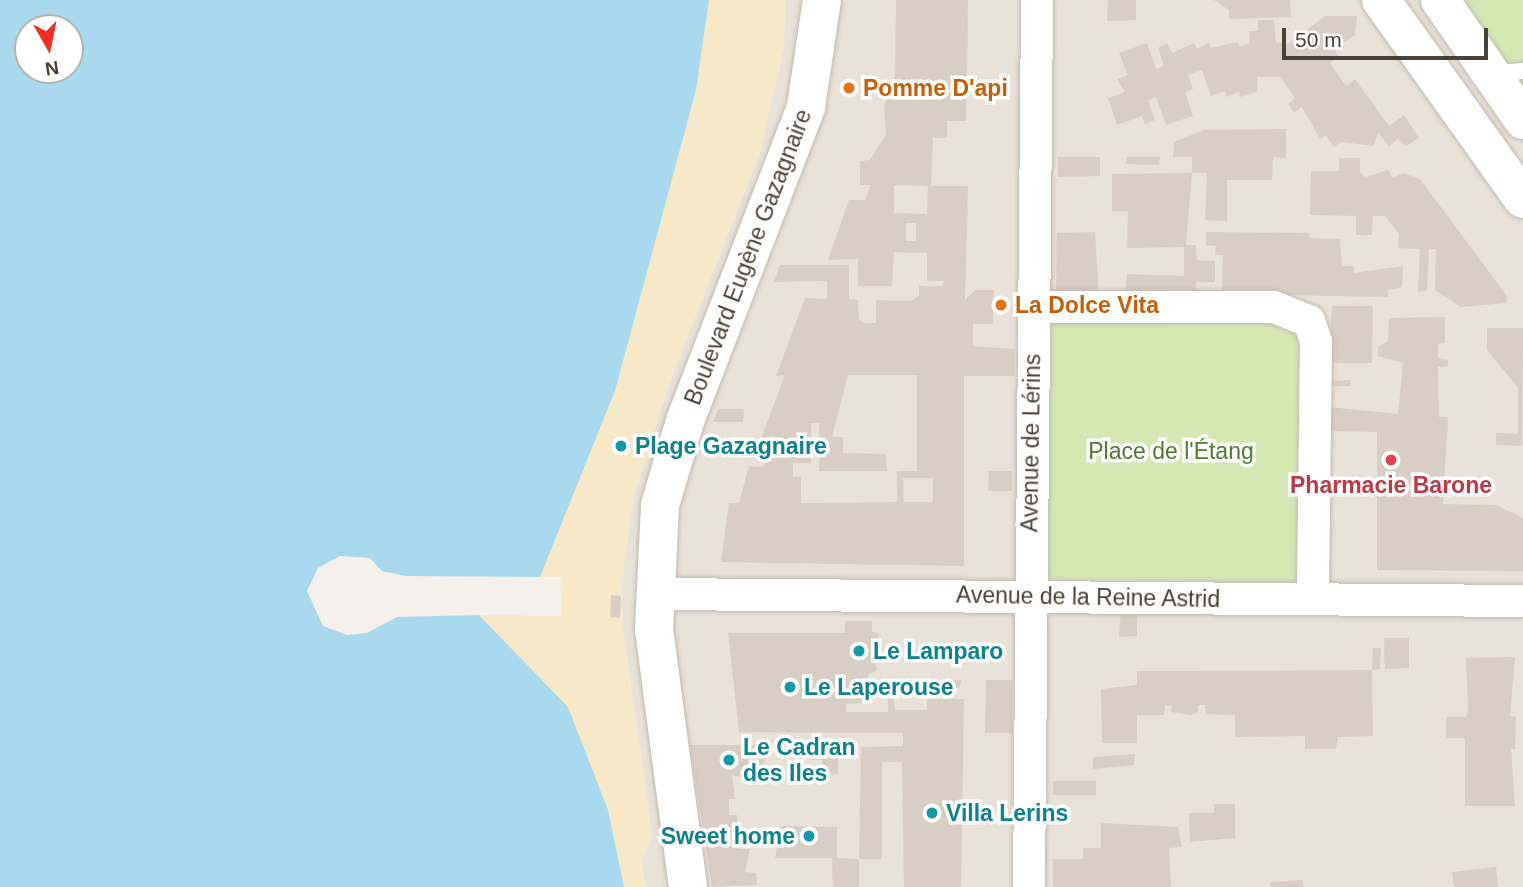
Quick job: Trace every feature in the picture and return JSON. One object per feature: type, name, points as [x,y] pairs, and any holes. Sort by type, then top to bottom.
[{"type":"street","name":"Boulevard Eugène Gazagnaire","points":[[688,887],[653,594],[660,505],[670,463],[806,107],[822,0]]},
{"type":"street","name":"Avenue de Lérins","points":[[1029,887],[1027,597],[1034,307],[1037,0]]},
{"type":"street","points":[[1381,0],[1523,199]]},
{"type":"street","points":[[1440,0],[1507,72],[1523,120]]},
{"type":"street","points":[[1034,307],[1273,307],[1308,320],[1316,341],[1313,600]]},
{"type":"street","name":"Avenue de la Reine Astrid","points":[[653,594],[1523,601]]},
{"type":"shaded area","points":[[785,0],[1440,0],[1523,114],[1523,887],[645,887],[642,859],[652,835],[623,629],[621,588],[633,499],[671,378],[760,152],[784,47]]},
{"type":"green space","points":[[1440,0],[1523,0],[1523,120]]},
{"type":"green space","name":"Place de l'Étang","points":[[1042,319],[1306,324],[1301,584],[1037,579]]},
{"type":"sand","name":"Plage Gazagnaire","points":[[709,0],[785,0],[784,47],[760,152],[671,378],[633,499],[621,588],[623,629],[652,835],[642,859],[645,887],[624,887],[568,707],[479,615],[562,616],[561,577],[540,577],[615,391],[696,90]]},
{"type":"water","points":[[0,0],[709,0],[696,90],[615,391],[540,577],[405,576],[382,571],[370,558],[340,556],[318,568],[307,591],[323,626],[347,635],[367,633],[397,617],[479,615],[568,707],[608,810],[624,887],[0,887]]},
{"type":"building","points":[[896,0],[968,0],[966,121],[947,121],[947,138],[933,138],[931,186],[968,186],[965,300],[975,290],[994,290],[993,324],[973,324],[973,346],[1014,349],[1014,376],[964,376],[964,566],[721,562],[729,503],[739,503],[749,466],[762,467],[785,443],[761,439],[785,375],[776,376],[805,298],[827,299],[827,281],[774,282],[780,265],[849,265],[849,299],[858,300],[859,320],[864,323],[876,323],[876,300],[911,301],[919,296],[919,286],[943,286],[944,281],[927,281],[927,253],[894,252],[892,286],[858,286],[858,259],[828,260],[849,200],[865,200],[871,185],[860,185],[860,161],[870,160],[886,134],[884,106],[895,76]],"holes":[[[894,185],[928,186],[927,214],[894,213]],[[906,223],[916,223],[916,241],[906,241]],[[848,375],[917,375],[917,471],[897,471],[897,502],[801,503],[801,477],[793,477],[793,463],[811,463],[811,423],[819,423],[819,471],[887,471],[886,454],[843,453],[843,437],[832,437]],[[903,478],[933,478],[933,502],[904,502]]]},
{"type":"building","points":[[1108,0],[1136,0],[1136,20],[1107,21]]},
{"type":"building","points":[[1214,0],[1290,0],[1291,17],[1229,19],[1229,10]]},
{"type":"building","points":[[1325,16],[1357,16],[1355,35],[1334,49],[1339,57],[1330,63],[1346,86],[1355,79],[1389,126],[1404,115],[1419,138],[1406,146],[1398,139],[1389,146],[1378,133],[1374,146],[1341,142],[1334,147],[1326,136],[1320,139],[1302,107],[1294,112],[1288,104],[1295,98],[1281,77],[1257,77],[1258,91],[1240,97],[1239,92],[1226,97],[1225,91],[1211,96],[1202,70],[1188,75],[1193,89],[1185,92],[1193,116],[1166,125],[1156,97],[1148,100],[1155,120],[1145,124],[1142,116],[1117,125],[1108,98],[1125,92],[1117,79],[1128,75],[1119,53],[1147,43],[1156,69],[1164,66],[1158,48],[1167,43],[1172,53],[1194,43],[1197,49],[1209,43],[1211,48],[1237,42],[1240,47],[1250,43],[1249,31],[1258,31],[1258,20],[1274,20],[1276,42],[1288,44]]},
{"type":"building","points":[[1286,129],[1286,158],[1273,157],[1272,180],[1227,180],[1227,221],[1205,220],[1207,173],[1192,173],[1192,157],[1173,157],[1174,142],[1204,130]]},
{"type":"building","points":[[1058,157],[1100,157],[1100,176],[1058,177]]},
{"type":"building","points":[[1126,157],[1160,157],[1159,165],[1126,164]]},
{"type":"building","points":[[1339,158],[1360,158],[1360,172],[1365,177],[1388,170],[1393,178],[1403,173],[1420,179],[1507,296],[1506,303],[1461,307],[1435,290],[1436,249],[1429,249],[1427,291],[1418,292],[1420,249],[1398,248],[1399,234],[1385,216],[1373,216],[1372,235],[1356,235],[1356,216],[1310,215],[1311,171],[1339,171]]},
{"type":"building","points":[[1192,173],[1186,245],[1196,245],[1197,260],[1215,261],[1215,282],[1196,282],[1196,294],[1125,295],[1127,274],[1184,276],[1184,247],[1127,248],[1128,211],[1112,211],[1112,174]]},
{"type":"building","points":[[1095,232],[1099,295],[1056,295],[1057,233]]},
{"type":"building","points":[[1206,232],[1310,233],[1309,238],[1340,239],[1342,266],[1354,266],[1354,273],[1403,266],[1402,287],[1388,290],[1388,297],[1222,294],[1223,255],[1215,255],[1216,246],[1206,245]]},
{"type":"building","points":[[1332,306],[1373,306],[1372,363],[1329,363]]},
{"type":"building","points":[[1445,317],[1445,343],[1438,344],[1438,358],[1448,360],[1448,366],[1438,367],[1439,417],[1448,417],[1443,504],[1496,505],[1523,518],[1523,571],[1377,570],[1377,432],[1329,431],[1329,407],[1398,414],[1403,363],[1378,356],[1378,347],[1388,341],[1389,318]]},
{"type":"building","points":[[1487,328],[1523,328],[1522,446],[1496,445],[1496,433],[1518,434],[1518,388],[1487,350]]},
{"type":"building","points":[[1350,380],[1351,386],[1329,386],[1328,381]]},
{"type":"building","points":[[718,409],[744,409],[743,422],[713,422]]},
{"type":"building","points":[[989,471],[1012,471],[1012,491],[988,491]]},
{"type":"building","points":[[611,595],[621,596],[620,618],[610,617]]},
{"type":"building","points":[[1121,610],[1137,610],[1137,636],[1119,637]]},
{"type":"building","points":[[845,621],[872,621],[872,632],[879,633],[878,646],[872,646],[877,670],[868,675],[868,703],[846,704],[846,712],[888,712],[888,679],[904,681],[903,687],[893,687],[895,710],[927,710],[927,699],[964,699],[961,887],[904,887],[902,762],[882,762],[882,859],[859,859],[861,747],[903,746],[903,733],[739,732],[728,633],[845,633]]},
{"type":"building","points":[[1384,638],[1409,638],[1409,668],[1385,669]]},
{"type":"building","points":[[1373,648],[1381,648],[1380,669],[1372,670]]},
{"type":"building","points":[[1515,657],[1510,716],[1516,717],[1515,749],[1511,749],[1515,806],[1465,806],[1465,738],[1446,738],[1446,717],[1466,717],[1466,658]]},
{"type":"building","points":[[1372,670],[1373,736],[1338,737],[1336,749],[1305,749],[1305,736],[1235,737],[1235,715],[1206,714],[1205,705],[1198,705],[1198,712],[1191,715],[1171,712],[1172,706],[1165,706],[1164,715],[1137,715],[1137,743],[1102,743],[1101,689],[1137,685],[1137,671]]},
{"type":"building","points":[[962,680],[959,688],[946,688],[947,692],[929,693],[930,685],[914,681]]},
{"type":"building","points":[[986,680],[1012,680],[1012,733],[985,733]]},
{"type":"building","points":[[690,745],[766,745],[763,783],[732,775],[735,799],[729,799],[729,815],[737,815],[739,849],[750,849],[745,872],[756,873],[757,885],[712,887]]},
{"type":"building","points":[[810,745],[838,745],[838,774],[822,774],[822,760],[810,760]]},
{"type":"building","points":[[1135,754],[1134,765],[1093,769],[1093,757]]},
{"type":"building","points":[[1053,781],[1096,781],[1096,795],[1053,795]]},
{"type":"building","points":[[1214,804],[1235,804],[1235,838],[1190,842],[1189,813],[1214,813]]},
{"type":"building","points":[[1101,823],[1178,827],[1182,847],[1169,848],[1171,887],[1053,887],[1053,859],[1083,859],[1083,848],[1101,848]]},
{"type":"building","name":"Sweet home","points":[[781,826],[837,827],[837,858],[859,859],[859,887],[833,887],[832,858],[775,858]]},
{"type":"building","points":[[1496,867],[1498,887],[1454,887],[1452,872]]},
{"type":"building","points":[[1302,880],[1304,887],[1271,887],[1269,882]]},
{"type":"place","name":"Pomme D'api","points":[[849,88]]},
{"type":"place","name":"La Dolce Vita","points":[[1001,305]]},
{"type":"place","name":"Plage Gazagnaire","points":[[621,446]]},
{"type":"place","name":"Pharmacie Barone","points":[[1391,460]]},
{"type":"place","name":"Le Lamparo","points":[[859,651]]},
{"type":"place","name":"Le Laperouse","points":[[790,687]]},
{"type":"place","name":"Le Cadran des Iles","points":[[729,760]]},
{"type":"place","name":"Villa Lerins","points":[[932,813]]},
{"type":"place","name":"Sweet home","points":[[809,836]]}]
